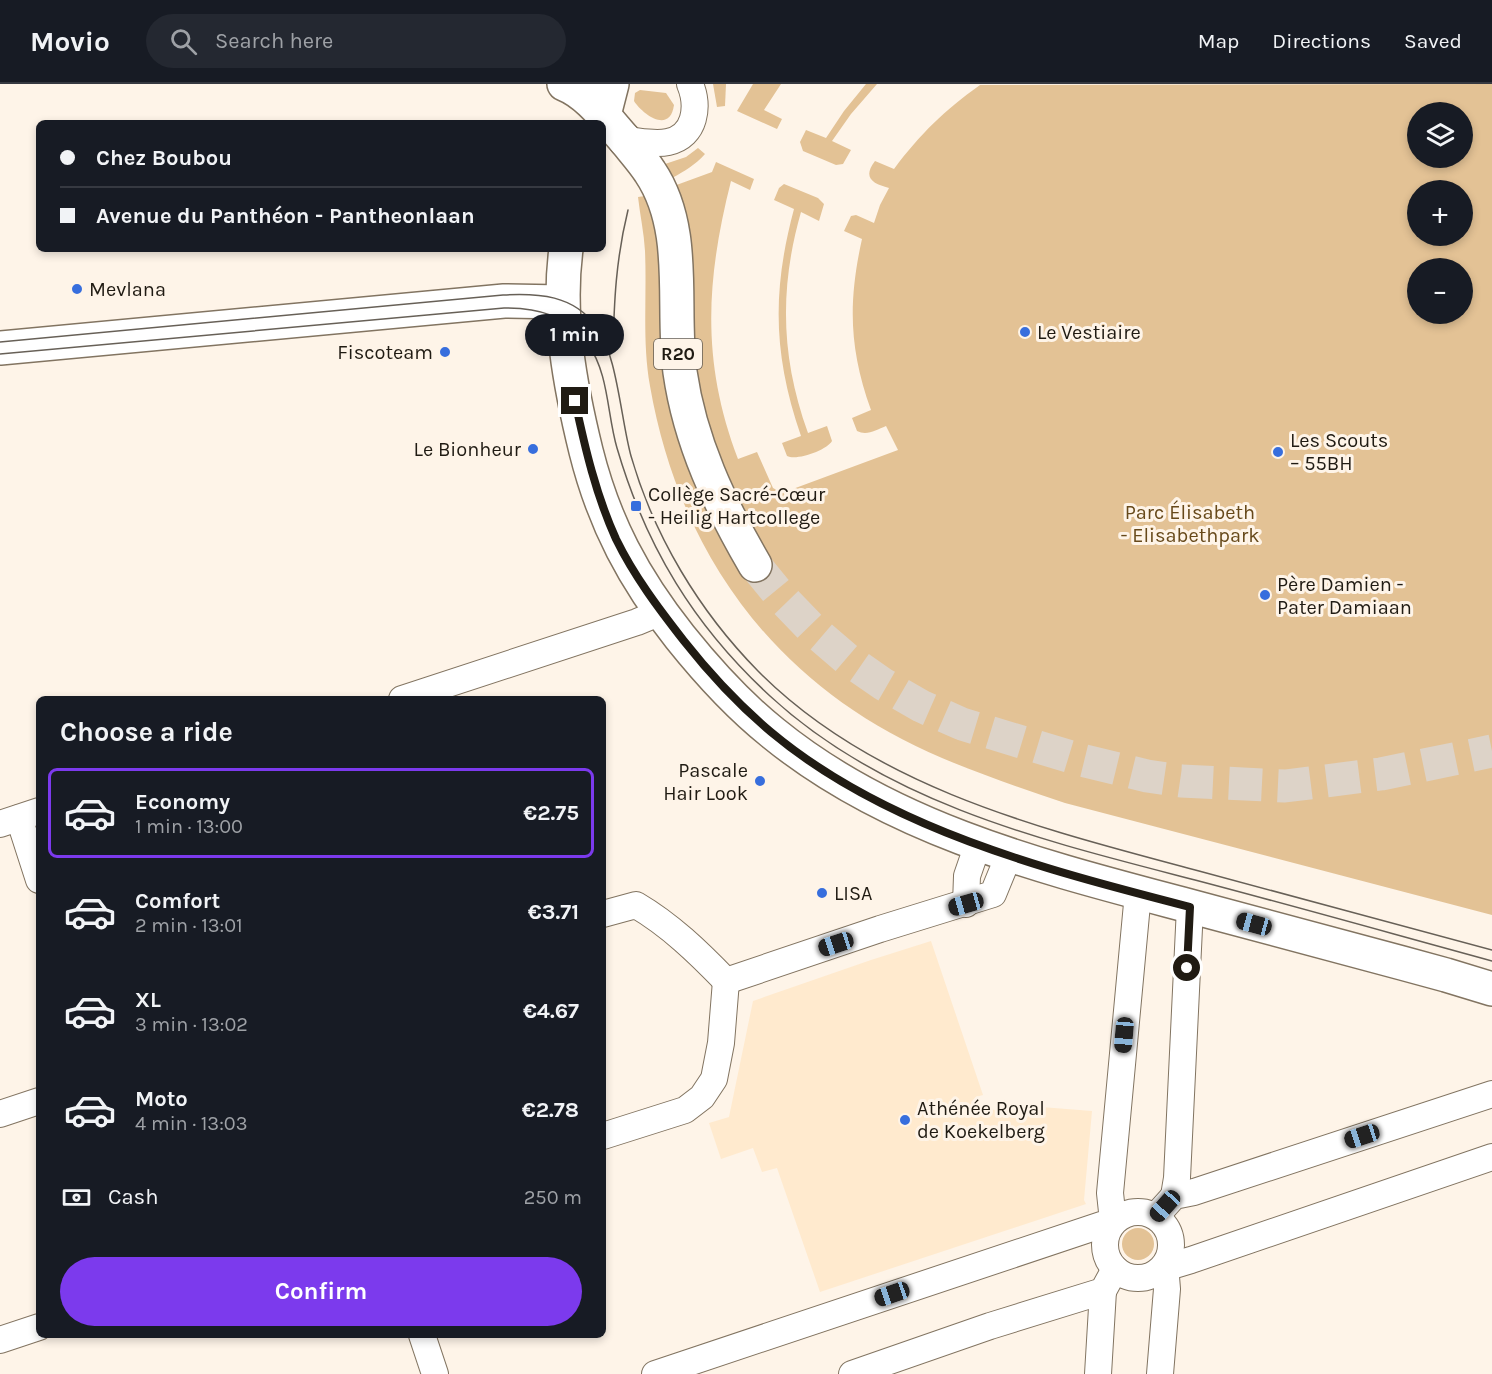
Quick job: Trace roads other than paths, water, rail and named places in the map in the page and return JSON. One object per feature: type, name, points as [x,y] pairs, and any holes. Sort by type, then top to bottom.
[{"type":"main road","name":"R20","points":[[564,84],[583,96],[605,120]]},
{"type":"main road","points":[[610,126],[612,84]]},
{"type":"main road","name":"R20","points":[[610,126],[651,173],[670,221],[676,249],[676,331],[680,372],[688,413],[700,453],[724,511],[755,565]]},
{"type":"main road","points":[[566,252],[562,302],[575,401],[592,476],[617,541],[661,612],[704,666],[736,701],[772,733],[810,761],[851,786],[924,823],[978,844],[1138,893],[1492,989]]},
{"type":"main road","points":[[0,348],[504,301],[562,302]]},
{"type":"street","points":[[610,126],[667,142],[682,135],[692,124],[696,110],[694,92],[690,84]]},
{"type":"street","points":[[411,696],[627,626],[661,612]]},
{"type":"street","points":[[19,818],[36,871]]},
{"type":"street","points":[[966,904],[967,876],[978,844]]},
{"type":"street","points":[[726,981],[993,894],[1009,855]]},
{"type":"street","points":[[1098,1374],[1103,1310],[1109,1280],[1104,1246],[1106,1233],[1113,1221],[1110,1193],[1138,893]]},
{"type":"street","points":[[606,913],[636,905],[661,920],[726,981]]},
{"type":"street","points":[[1156,1216],[1174,1196],[1177,1178],[1190,907]]},
{"type":"street","points":[[606,1135],[685,1110],[702,1097],[714,1079],[721,1042],[726,981]]},
{"type":"street","points":[[1174,1196],[1194,1192],[1492,1094]]},
{"type":"street","points":[[0,1114],[36,1102]]},
{"type":"street","points":[[1165,1265],[1171,1266],[1202,1256],[1492,1157]]},
{"type":"street","points":[[656,1374],[1113,1221],[1133,1211],[1156,1216],[1168,1230],[1171,1248],[1165,1265],[1160,1271],[1143,1278],[1125,1276],[1109,1280],[990,1326],[852,1374]]},
{"type":"street","points":[[1160,1374],[1167,1289],[1165,1265]]},
{"type":"street","points":[[0,1340],[36,1328]]},
{"type":"street","points":[[423,1338],[435,1374]]},
{"type":"tunnel","points":[[755,565],[782,598],[813,630],[847,659],[883,684],[921,706],[962,724],[1081,760],[1147,776],[1181,781],[1285,786],[1381,774],[1492,751]]},
{"type":"tram line","points":[[613,351],[616,280],[628,210]]},
{"type":"tram line","points":[[0,342],[503,295],[542,296],[566,302],[587,316],[603,338],[614,370],[627,441],[641,486],[652,515],[681,571],[716,623],[737,648],[758,671],[804,712],[854,746],[908,775],[1022,820],[1081,839],[1492,950]]},
{"type":"tram line","points":[[0,354],[504,308],[551,315],[580,334],[595,356],[604,381],[617,448],[629,484],[642,519],[676,583],[718,642],[743,669],[770,696],[816,733],[865,765],[916,791],[970,814],[1025,833],[1492,961]]},
{"type":"place","name":"Mevlana","points":[[77,289]]},
{"type":"place","name":"Le Vestiaire","points":[[1025,332]]},
{"type":"place","name":"Fiscoteam","points":[[445,352]]},
{"type":"place","name":"Le Bionheur","points":[[533,449]]},
{"type":"place","name":"Les Scouts – 55BH","points":[[1278,452]]},
{"type":"place","name":"Collège Sacré-Cœur - Heilig Hartcollege","points":[[636,506]]},
{"type":"place","name":"Père Damien - Pater Damiaan","points":[[1265,595]]},
{"type":"place","name":"Pascale Hair Look","points":[[760,781]]},
{"type":"place","name":"LISA","points":[[822,893]]},
{"type":"place","name":"Athénée Royal de Koekelberg","points":[[905,1120]]},
{"type":"park label","name":"Parc Élisabeth - Elisabethpark","points":[[1190,524]]}]
